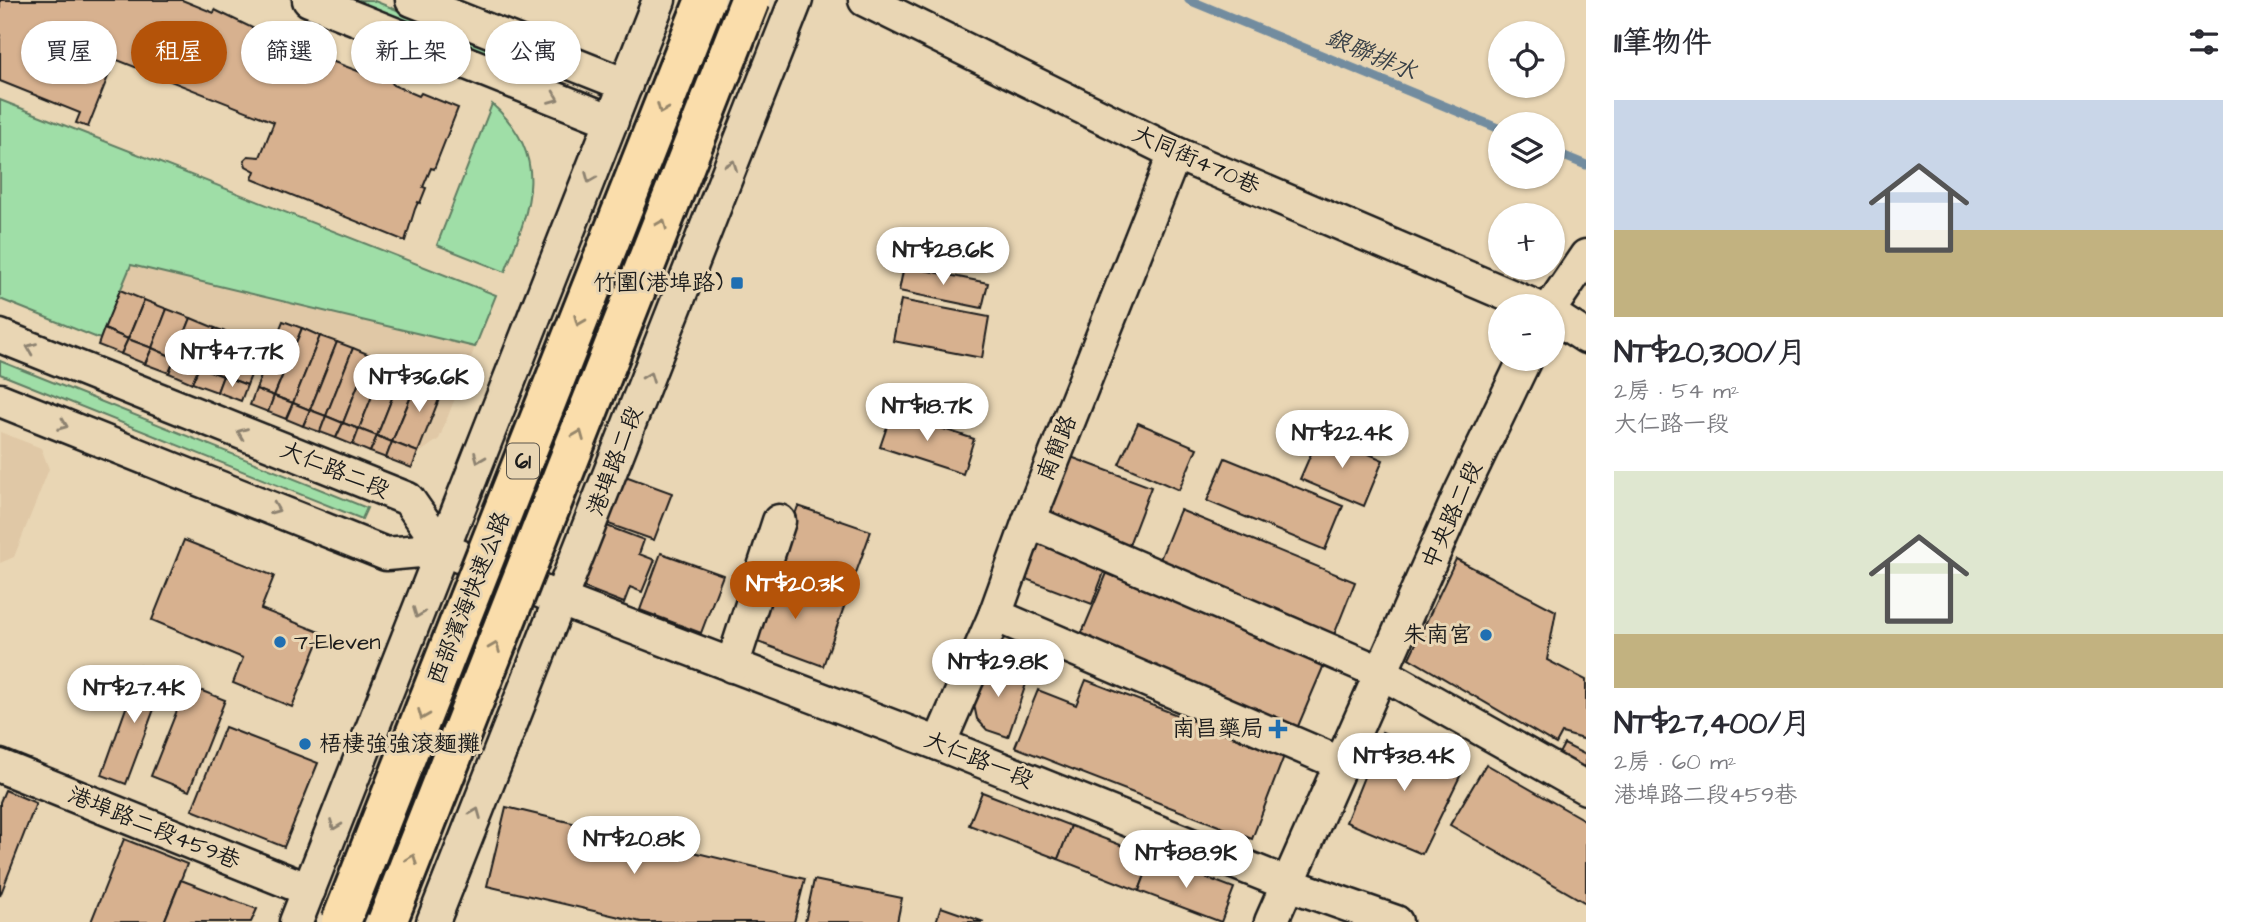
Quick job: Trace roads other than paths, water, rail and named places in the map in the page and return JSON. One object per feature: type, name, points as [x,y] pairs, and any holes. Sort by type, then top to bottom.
[{"type":"highway","name":"西部濱海快速公路","points":[[341,922],[705,0]]},
{"type":"highway","name":"西部濱海快速公路","points":[[387,922],[751,0]]},
{"type":"street","points":[[309,0],[612,121]]},
{"type":"street","points":[[412,0],[626,85]]},
{"type":"street","points":[[296,922],[659,0]]},
{"type":"street","name":"港埠路二段","points":[[433,922],[796,0]]},
{"type":"street","name":"大同街470巷","points":[[865,0],[1175,153],[1506,294]]},
{"type":"street","name":"南簡路","points":[[939,744],[995,615],[1028,521],[1175,153]]},
{"type":"street","points":[[1560,294],[1586,256]]},
{"type":"street","points":[[1565,323],[1586,337]]},
{"type":"street","name":"大仁路二段","points":[[0,335],[408,499],[443,550]]},
{"type":"street","name":"中央路二段","points":[[1271,922],[1460,494],[1519,371]]},
{"type":"street","points":[[0,400],[386,554],[443,550]]},
{"type":"street","points":[[732,666],[779,521]]},
{"type":"street","points":[[1028,521],[1382,673],[1586,788]]},
{"type":"street","name":"大仁路一段","points":[[443,550],[561,600],[939,744],[1288,884],[1396,922]]},
{"type":"street","points":[[995,615],[1342,764]]},
{"type":"street","name":"港埠路二段459巷","points":[[0,766],[309,890]]},
{"type":"waterway","name":"銀聯排水","points":[[1189,0],[1488,124]]},
{"type":"waterway","name":"銀聯排水","points":[[1565,156],[1586,165]]},
{"type":"place","name":"竹圍(港埠路)","points":[[737,283]]},
{"type":"place","name":"朱南宮","points":[[1486,635]]},
{"type":"place","name":"7-Eleven","points":[[280,642]]},
{"type":"place","name":"南昌藥局","points":[[1278,729]]},
{"type":"place","name":"梧棲強強滾麵攤","points":[[305,744]]}]
